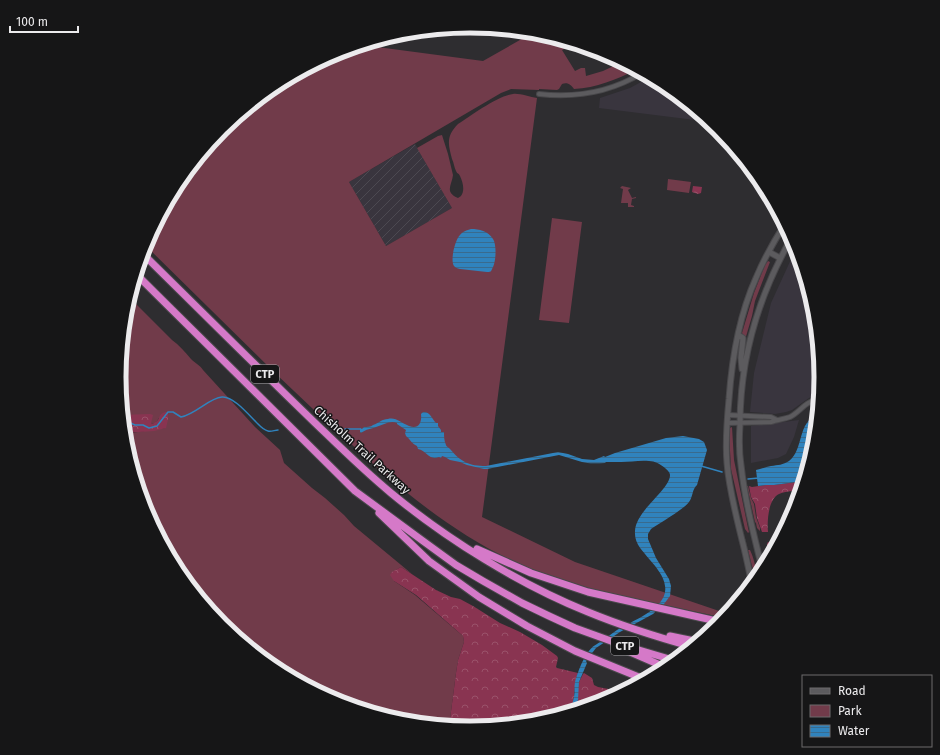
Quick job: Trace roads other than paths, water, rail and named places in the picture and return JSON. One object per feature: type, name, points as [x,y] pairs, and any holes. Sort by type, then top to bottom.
[{"type":"highway","name":"Chisholm Trail Parkway","points":[[147,258],[356,462],[391,493],[455,540],[518,578],[567,603],[638,631],[687,645]]},
{"type":"highway","name":"CTP","points":[[140,278],[355,491],[456,565],[522,603],[575,628],[622,645],[669,659]]},
{"type":"highway","points":[[355,491],[429,561],[479,597],[575,651],[639,677]]},
{"type":"highway","points":[[455,540],[531,573],[559,583],[588,592],[714,621]]},
{"type":"highway","points":[[575,628],[660,665]]},
{"type":"highway","points":[[638,631],[692,641]]},
{"type":"street","points":[[539,94],[556,96],[573,95],[604,90],[622,84],[636,76]]},
{"type":"street","points":[[750,577],[729,479],[727,423],[732,368],[738,335],[747,301],[756,278],[781,230]]},
{"type":"street","points":[[761,562],[748,509],[740,456],[740,415],[743,376],[757,312],[766,288],[788,245]]},
{"type":"street","points":[[769,252],[780,258]]},
{"type":"street","points":[[738,335],[743,338],[741,360],[743,376]]},
{"type":"street","points":[[727,423],[771,422],[793,415],[805,405],[814,400]]},
{"type":"street","points":[[728,415],[771,417],[777,420]]},
{"type":"water","points":[[471,229],[486,232],[493,239],[495,258],[490,272],[460,269],[454,266],[453,255],[456,241],[462,233]]},
{"type":"water","points":[[425,412],[429,414],[436,423],[438,423],[441,432],[444,432],[444,440],[446,445],[458,457],[470,464],[480,466],[558,452],[582,459],[594,460],[666,438],[683,436],[699,439],[704,442],[707,450],[697,485],[690,500],[672,516],[651,529],[648,534],[648,539],[656,558],[669,579],[671,586],[670,596],[653,614],[620,632],[596,648],[586,661],[587,663],[579,682],[578,700],[576,705],[572,707],[575,682],[580,666],[589,650],[617,630],[648,613],[661,601],[665,594],[663,579],[640,547],[636,540],[635,531],[641,516],[669,481],[670,473],[661,465],[651,461],[588,463],[559,455],[484,469],[450,460],[442,456],[441,458],[430,457],[418,449],[417,446],[406,436],[406,430],[394,422],[389,422],[361,433],[360,432],[360,428],[362,429],[364,427],[369,427],[384,420],[391,419],[415,427],[421,420],[421,414]]},
{"type":"water","points":[[812,417],[808,445],[798,482],[758,486],[756,470],[783,464],[789,461],[794,456],[804,429]]},
{"type":"waterway","points":[[128,422],[135,425],[143,425],[149,428],[157,426],[168,412],[173,412],[181,417],[192,413],[212,400],[226,397],[245,410],[264,430],[278,430]]},
{"type":"waterway","points":[[345,429],[360,429]]},
{"type":"waterway","points":[[701,466],[722,472]]},
{"type":"waterway","points":[[748,479],[759,478]]}]
